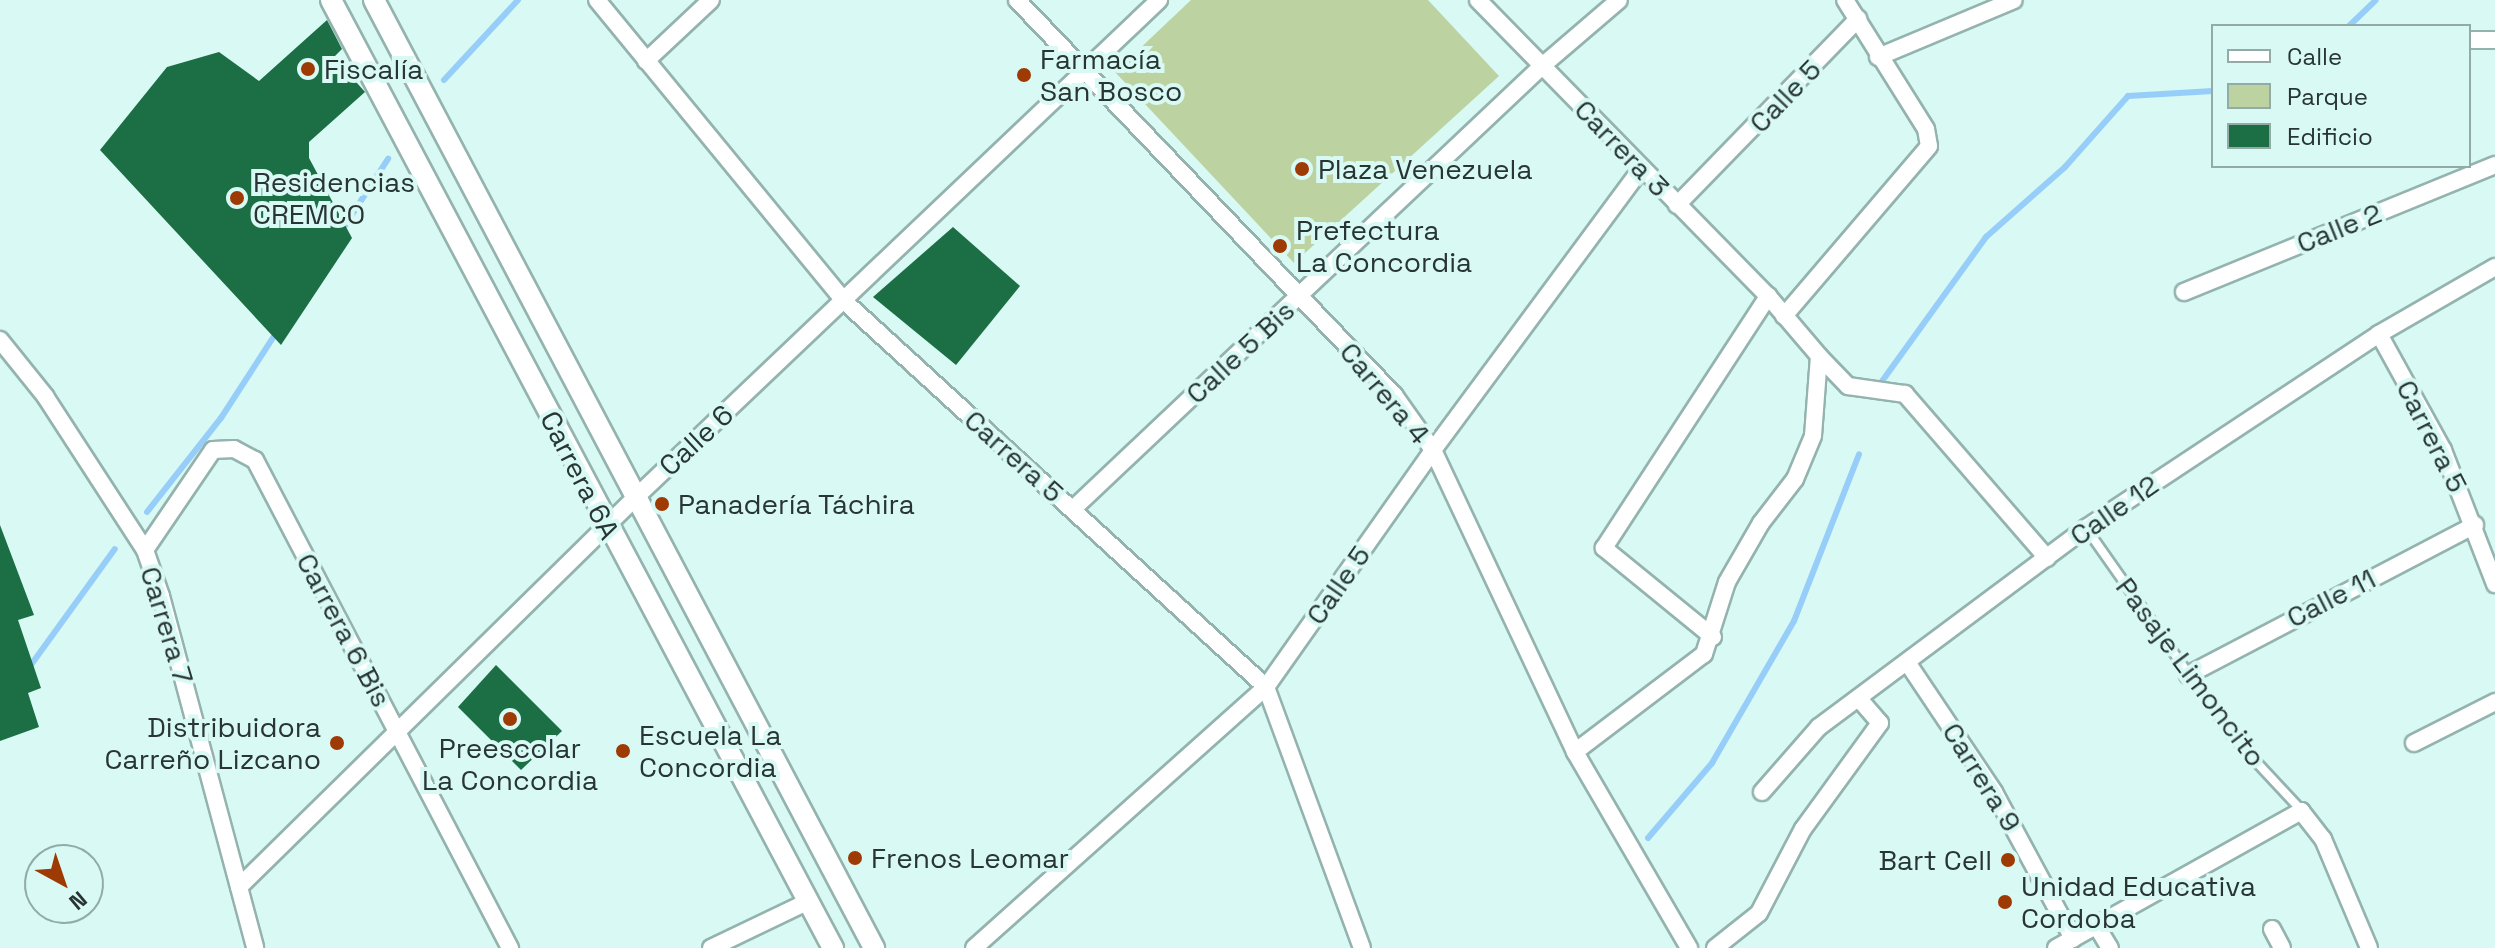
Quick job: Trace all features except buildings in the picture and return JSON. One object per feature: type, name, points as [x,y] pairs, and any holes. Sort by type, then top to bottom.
[{"type":"street","name":"Carrera 6A","points":[[331,0],[608,530],[833,948]]},
{"type":"street","name":"Carrera 6A","points":[[374,0],[874,948]]},
{"type":"street","name":"Carrera 5","points":[[597,0],[844,301],[1266,687],[1362,948]]},
{"type":"street","points":[[646,61],[711,0]]},
{"type":"street","name":"Carrera 4","points":[[1017,0],[1081,71],[1394,395],[1433,450],[1575,752],[1689,948]]},
{"type":"street","name":"Calle 6","points":[[239,887],[608,530],[635,498],[1159,0]]},
{"type":"street","name":"Carrera 3","points":[[1478,0],[1768,296],[1848,386],[1905,394],[2047,558]]},
{"type":"street","name":"Calle 5 Bis","points":[[1073,509],[1542,66],[1619,0]]},
{"type":"street","points":[[1784,316],[1929,146],[1926,129],[1845,0]]},
{"type":"street","points":[[1878,57],[2014,0]]},
{"type":"street","name":"Calle 5","points":[[1677,205],[1858,19]]},
{"type":"street","points":[[2471,40],[2495,40]]},
{"type":"street","name":"Calle 2","points":[[2184,292],[2495,165]]},
{"type":"street","name":"Calle 5","points":[[974,948],[1266,687],[1433,450],[1642,168]]},
{"type":"street","name":"Calle 12","points":[[1762,792],[1819,727],[2086,528],[2379,334],[2495,267]]},
{"type":"street","points":[[1713,637],[1604,548],[1768,296]]},
{"type":"street","name":"Carrera 5","points":[[2379,334],[2443,450],[2475,525],[2495,584]]},
{"type":"street","name":"Carrera 7","points":[[0,340],[45,396],[145,550],[255,948]]},
{"type":"street","points":[[1575,752],[1704,654],[1713,637],[1727,582],[1761,523],[1795,479],[1813,436],[1819,356]]},
{"type":"street","name":"Carrera 6 Bis","points":[[145,550],[213,450],[234,449],[255,460],[510,948]]},
{"type":"street","name":"Calle 11","points":[[2188,675],[2475,525]]},
{"type":"street","name":"Carrera 9","points":[[1907,662],[1994,792],[2073,939]]},
{"type":"street","points":[[1715,948],[1759,913],[1803,829],[1880,723],[1858,698]]},
{"type":"street","points":[[2414,743],[2495,702]]},
{"type":"street","points":[[2056,948],[2301,811],[2323,839],[2369,948]]},
{"type":"street","points":[[711,948],[809,901]]},
{"type":"street","points":[[2096,925],[2110,948]]},
{"type":"street","points":[[2272,929],[2282,948]]},
{"type":"lane","name":"Pasaje Limoncito","points":[[2086,528],[2233,737],[2301,811]]},
{"type":"green space","name":"Plaza Venezuela","points":[[1191,0],[1428,0],[1499,76],[1294,263],[1115,72]]},
{"type":"waterway","points":[[444,80],[518,0]]},
{"type":"waterway","points":[[2351,24],[2376,0]]},
{"type":"waterway","points":[[1880,384],[1986,237],[2065,167],[2128,96],[2211,91]]},
{"type":"waterway","points":[[342,230],[388,159]]},
{"type":"waterway","points":[[147,512],[221,418],[278,330]]},
{"type":"waterway","points":[[1648,838],[1712,763],[1794,621],[1859,454]]},
{"type":"waterway","points":[[28,669],[115,549]]},
{"type":"place","name":"Fiscalía","points":[[308,69]]},
{"type":"place","name":"Farmacía San Bosco","points":[[1024,75]]},
{"type":"place","name":"Plaza Venezuela","points":[[1302,169]]},
{"type":"place","name":"Residencias CREMCO","points":[[237,198]]},
{"type":"place","name":"Prefectura La Concordia","points":[[1280,246]]},
{"type":"place","name":"Panadería Táchira","points":[[662,504]]},
{"type":"place","name":"Preescolar La Concordia","points":[[510,719]]},
{"type":"place","name":"Distribuidora Carreño Lizcano","points":[[337,743]]},
{"type":"place","name":"Escuela La Concordia","points":[[623,751]]},
{"type":"place","name":"Frenos Leomar","points":[[855,858]]},
{"type":"place","name":"Bart Cell","points":[[2008,860]]},
{"type":"place","name":"Unidad Educativa Cordoba","points":[[2005,902]]}]
